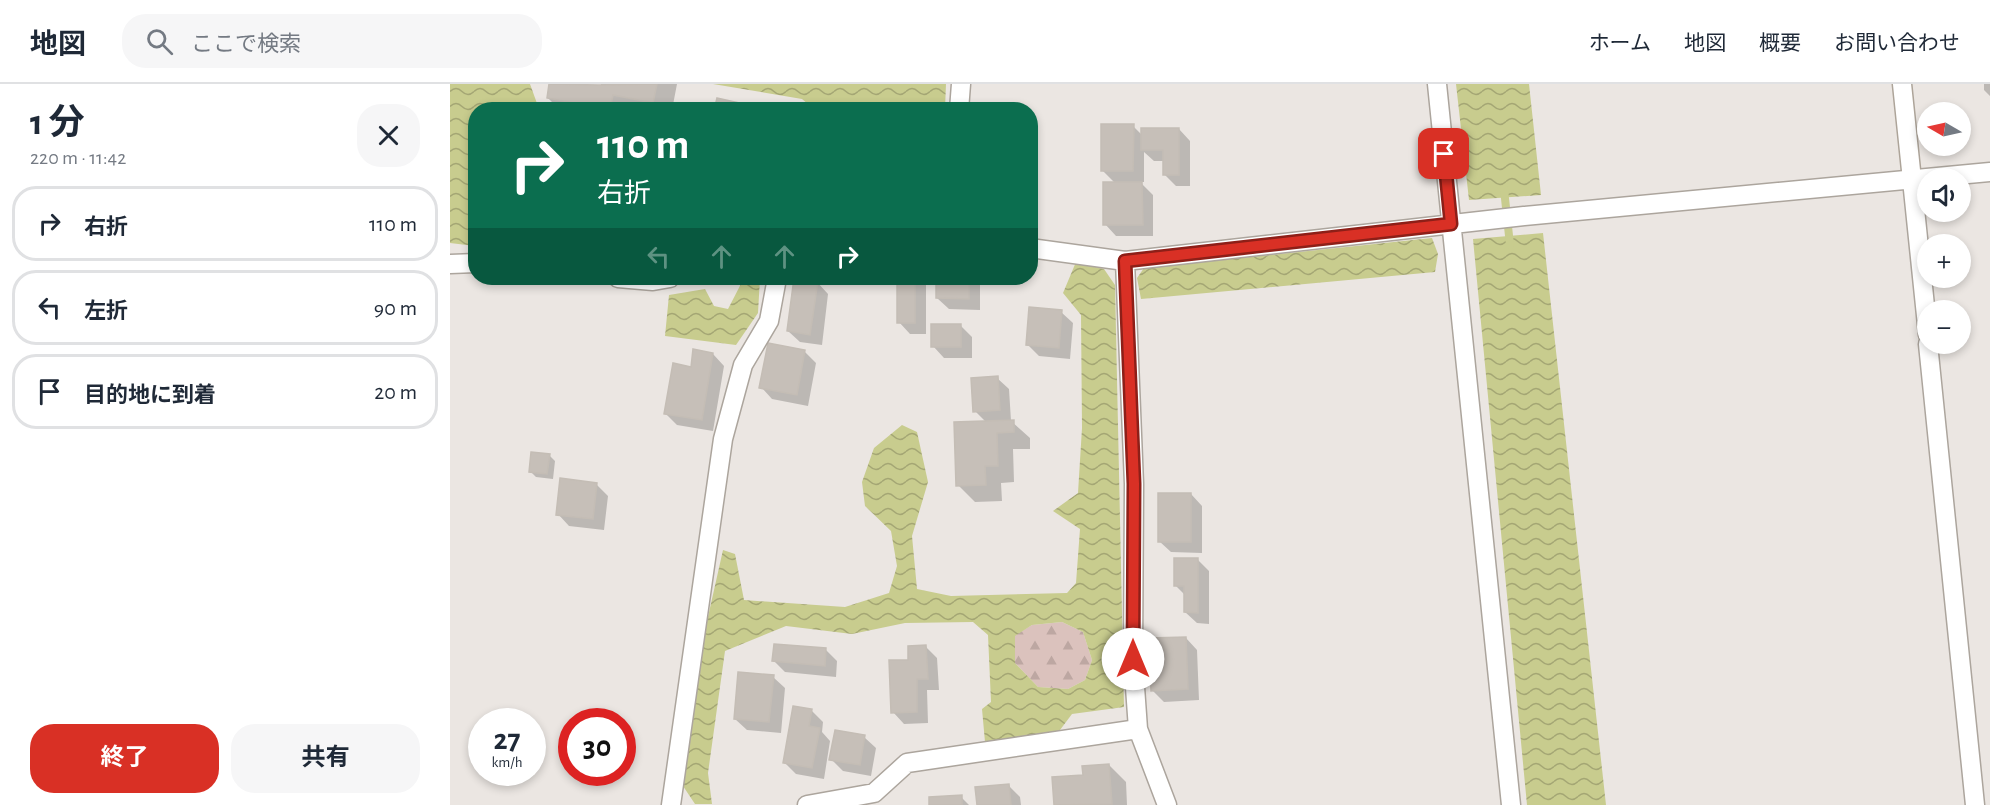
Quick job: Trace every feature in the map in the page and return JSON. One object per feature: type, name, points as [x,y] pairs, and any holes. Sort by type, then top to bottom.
[{"type":"street","points":[[960,102],[961,84]]},
{"type":"street","points":[[1437,84],[1511,805]]},
{"type":"street","points":[[1902,84],[1924,300]]},
{"type":"street","points":[[1038,249],[1125,261],[1524,216],[1990,172]]},
{"type":"street","points":[[1125,261],[1134,484],[1133,659],[1138,729],[1167,805]]},
{"type":"street","points":[[450,264],[468,263]]},
{"type":"street","points":[[671,805],[723,439],[743,365],[769,321],[776,285]]},
{"type":"street","points":[[1929,354],[1975,805]]},
{"type":"street","points":[[807,805],[874,793],[907,763],[1138,729]]},
{"type":"green space","points":[[1062,622],[1083,632],[1092,660],[1085,680],[1068,689],[1038,687],[1015,663],[1015,635],[1032,625]]},
{"type":"water","points":[[450,84],[530,84],[536,102],[468,102],[468,245],[450,243]]},
{"type":"water","points":[[713,84],[946,84],[945,102],[806,102],[802,99]]},
{"type":"water","points":[[1456,84],[1529,84],[1541,195],[1469,200]]},
{"type":"water","points":[[1543,233],[1606,805],[1527,805],[1473,239]]},
{"type":"water","points":[[1432,238],[1438,254],[1435,272],[1141,299],[1137,278],[1144,268]]},
{"type":"water","points":[[1076,262],[1104,269],[1115,285],[1124,707],[1072,714],[1057,734],[985,742],[982,709],[991,702],[988,635],[973,622],[905,623],[852,634],[786,626],[725,651],[708,773],[712,804],[695,804],[683,786],[703,639],[723,550],[735,554],[744,600],[845,607],[889,593],[897,566],[891,531],[865,506],[862,482],[874,448],[902,425],[917,432],[928,482],[912,536],[917,589],[951,596],[1067,593],[1076,583],[1080,529],[1053,511],[1078,493],[1082,428],[1081,315],[1063,293]],"holes":[[[1062,622],[1083,632],[1092,660],[1085,680],[1068,689],[1038,687],[1015,663],[1015,636],[1032,625]]]},
{"type":"water","points":[[740,285],[760,285],[758,313],[736,345],[665,336],[669,295],[705,289],[714,306],[728,309]]},
{"type":"building","points":[[549,84],[657,84],[653,102],[613,95],[612,102],[568,102],[547,98]]},
{"type":"building","points":[[717,98],[735,102],[716,102]]},
{"type":"building","points":[[1101,124],[1134,124],[1133,171],[1101,171]]},
{"type":"building","points":[[1141,128],[1179,128],[1179,175],[1163,175],[1163,150],[1141,150]]},
{"type":"building","points":[[1103,182],[1142,182],[1143,225],[1103,225]]},
{"type":"building","points":[[793,285],[817,285],[810,335],[787,331]]},
{"type":"building","points":[[897,285],[915,285],[915,323],[897,323]]},
{"type":"building","points":[[936,285],[969,285],[969,299],[936,298]]},
{"type":"building","points":[[1029,307],[1062,310],[1059,348],[1026,345]]},
{"type":"building","points":[[931,324],[961,324],[961,347],[931,347]]},
{"type":"building","points":[[768,343],[805,350],[797,395],[759,388]]},
{"type":"building","points":[[693,349],[713,353],[702,420],[664,414],[673,363],[691,367]]},
{"type":"building","points":[[998,376],[1000,410],[973,412],[971,378]]},
{"type":"building","points":[[1014,420],[1014,432],[997,433],[998,466],[985,466],[986,485],[956,486],[954,422]]},
{"type":"building","points":[[531,452],[550,454],[547,474],[529,472]]},
{"type":"building","points":[[560,478],[597,483],[593,519],[556,515]]},
{"type":"building","points":[[1158,493],[1191,493],[1191,542],[1158,542]]},
{"type":"building","points":[[1174,558],[1198,558],[1198,613],[1184,612],[1184,586],[1174,586]]},
{"type":"building","points":[[1186,637],[1188,689],[1151,691],[1149,638]]},
{"type":"building","points":[[774,644],[826,648],[825,666],[772,661]]},
{"type":"building","points":[[926,645],[928,679],[917,679],[917,712],[891,713],[889,660],[908,660],[908,646]]},
{"type":"building","points":[[738,672],[774,675],[769,722],[734,719]]},
{"type":"building","points":[[793,706],[812,709],[809,726],[820,728],[812,768],[783,763]]},
{"type":"building","points":[[835,730],[865,735],[860,765],[829,760]]},
{"type":"building","points":[[1109,764],[1112,804],[1054,805],[1052,777],[1083,775],[1082,766]]},
{"type":"building","points":[[1009,784],[1011,805],[977,805],[975,787]]},
{"type":"building","points":[[962,795],[962,805],[929,805],[929,797]]},
{"type":"waterway","points":[[1504,189],[1510,245]]},
{"type":"route","points":[[1133,659],[1134,484],[1125,261],[1451,224],[1444,154]]}]
